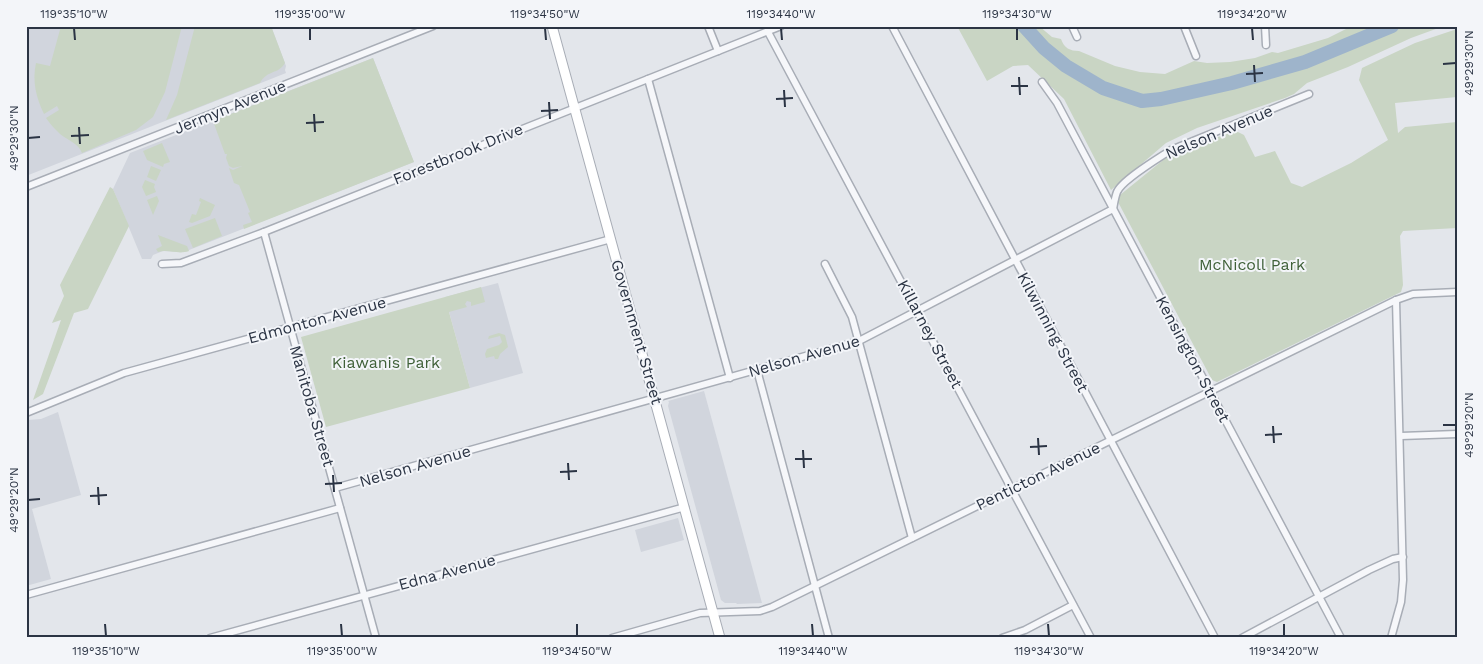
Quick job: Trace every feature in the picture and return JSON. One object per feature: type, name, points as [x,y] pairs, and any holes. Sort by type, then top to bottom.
[{"type":"street","name":"Jermyn Avenue","points":[[26,187],[433,26]]},
{"type":"street","name":"Government Street","points":[[552,26],[656,399],[720,638]]},
{"type":"street","points":[[708,26],[718,51]]},
{"type":"street","name":"Forestbrook Drive","points":[[162,264],[181,263],[264,232],[781,26]]},
{"type":"street","name":"Kilwinning Street","points":[[892,26],[1215,638]]},
{"type":"street","points":[[1072,26],[1077,37]]},
{"type":"street","points":[[1184,26],[1196,56]]},
{"type":"street","points":[[1265,26],[1266,45]]},
{"type":"street","name":"Killarney Street","points":[[768,32],[1091,638]]},
{"type":"street","points":[[648,79],[730,378]]},
{"type":"street","name":"Kensington Street","points":[[1042,82],[1057,103],[1340,638]]},
{"type":"street","name":"Nelson Avenue","points":[[335,488],[859,342],[1113,208],[1117,192],[1122,186],[1152,162],[1171,150],[1309,94]]},
{"type":"street","name":"Manitoba Street","points":[[264,232],[376,638]]},
{"type":"street","name":"Edmonton Avenue","points":[[26,413],[124,373],[611,239]]},
{"type":"street","points":[[825,264],[852,317],[912,538]]},
{"type":"street","name":"Penticton Avenue","points":[[612,638],[700,613],[764,610],[1396,300],[1413,294],[1457,292]]},
{"type":"street","points":[[1391,638],[1401,602],[1403,580],[1401,436],[1396,300]]},
{"type":"street","points":[[756,370],[829,638]]},
{"type":"street","points":[[1401,436],[1457,434]]},
{"type":"street","name":"Edna Avenue","points":[[210,638],[685,507]]},
{"type":"street","points":[[26,595],[340,508]]},
{"type":"street","points":[[1242,638],[1392,559],[1403,557]]},
{"type":"street","points":[[1002,638],[1024,630],[1073,604]]},
{"type":"shaded area","points":[[26,26],[271,26],[286,66],[286,73],[26,176]]},
{"type":"shaded area","points":[[373,58],[414,162],[184,252],[163,251],[153,255],[151,259],[142,259],[113,189],[130,153]]},
{"type":"shaded area","points":[[498,283],[523,373],[470,388],[445,297]]},
{"type":"shaded area","points":[[704,391],[762,603],[737,604],[725,603],[721,600],[668,406],[668,401]]},
{"type":"shaded area","points":[[58,412],[81,495],[32,509],[51,579],[26,586],[26,428],[28,420],[41,419]]},
{"type":"shaded area","points":[[678,518],[684,540],[641,552],[635,530]]},
{"type":"green space","points":[[61,26],[182,26],[165,92],[153,117],[136,130],[82,153],[76,144],[60,134],[46,118],[59,110],[57,106],[44,114],[37,95],[34,76],[36,63],[50,66]]},
{"type":"green space","points":[[195,26],[271,26],[285,63],[282,67],[266,76],[260,83],[166,120],[177,95]]},
{"type":"green space","points":[[957,26],[1039,26],[1052,37],[1061,39],[1070,50],[1079,51],[1115,66],[1140,72],[1165,74],[1194,61],[1207,63],[1230,62],[1255,58],[1272,52],[1278,53],[1328,38],[1352,26],[1444,26],[1411,38],[1348,67],[1307,83],[1294,94],[1285,98],[1197,128],[1166,143],[1111,190],[1064,99],[1028,65],[1013,66],[987,81]]},
{"type":"green space","name":"McNicoll Park","points":[[1457,29],[1457,97],[1395,103],[1398,133],[1405,127],[1457,122],[1457,228],[1403,231],[1400,236],[1403,285],[1401,292],[1217,382],[1212,380],[1118,202],[1120,195],[1173,152],[1236,131],[1244,135],[1255,157],[1275,151],[1291,183],[1302,187],[1351,163],[1388,140],[1359,80],[1362,68],[1415,43]]},
{"type":"green space","points":[[373,58],[414,162],[244,229],[243,225],[252,222],[248,213],[250,212],[239,185],[234,183],[229,168],[233,170],[242,166],[233,168],[229,166],[226,158],[227,154],[225,154],[213,121]]},
{"type":"green space","points":[[162,143],[170,162],[164,164],[163,167],[147,160],[143,151]]},
{"type":"green space","points":[[151,166],[161,170],[156,181],[147,177]]},
{"type":"green space","points":[[145,180],[155,184],[156,192],[146,196],[142,187]]},
{"type":"green space","points":[[110,187],[113,189],[129,226],[88,309],[74,313],[43,394],[33,400],[61,320],[52,323],[64,296],[60,285]]},
{"type":"green space","points":[[157,196],[159,201],[153,215],[147,200]]},
{"type":"green space","points":[[200,198],[215,205],[210,216],[192,223],[189,222],[192,214],[196,215],[201,202],[199,201]]},
{"type":"green space","points":[[215,218],[222,236],[193,248],[185,229]]},
{"type":"green space","points":[[158,235],[187,246],[189,251],[158,252],[156,249],[162,246]]},
{"type":"green space","name":"Kiawanis Park","points":[[481,287],[485,302],[471,306],[471,302],[467,301],[465,304],[467,307],[449,312],[470,388],[326,427],[301,337]]},
{"type":"green space","points":[[499,333],[505,335],[508,347],[500,354],[498,359],[495,359],[494,356],[486,358],[487,349],[502,342],[500,336],[488,339],[489,336]]},
{"type":"waterway","points":[[1024,26],[1044,48],[1066,66],[1103,88],[1142,101],[1161,99],[1232,83],[1305,62],[1392,26]]}]
